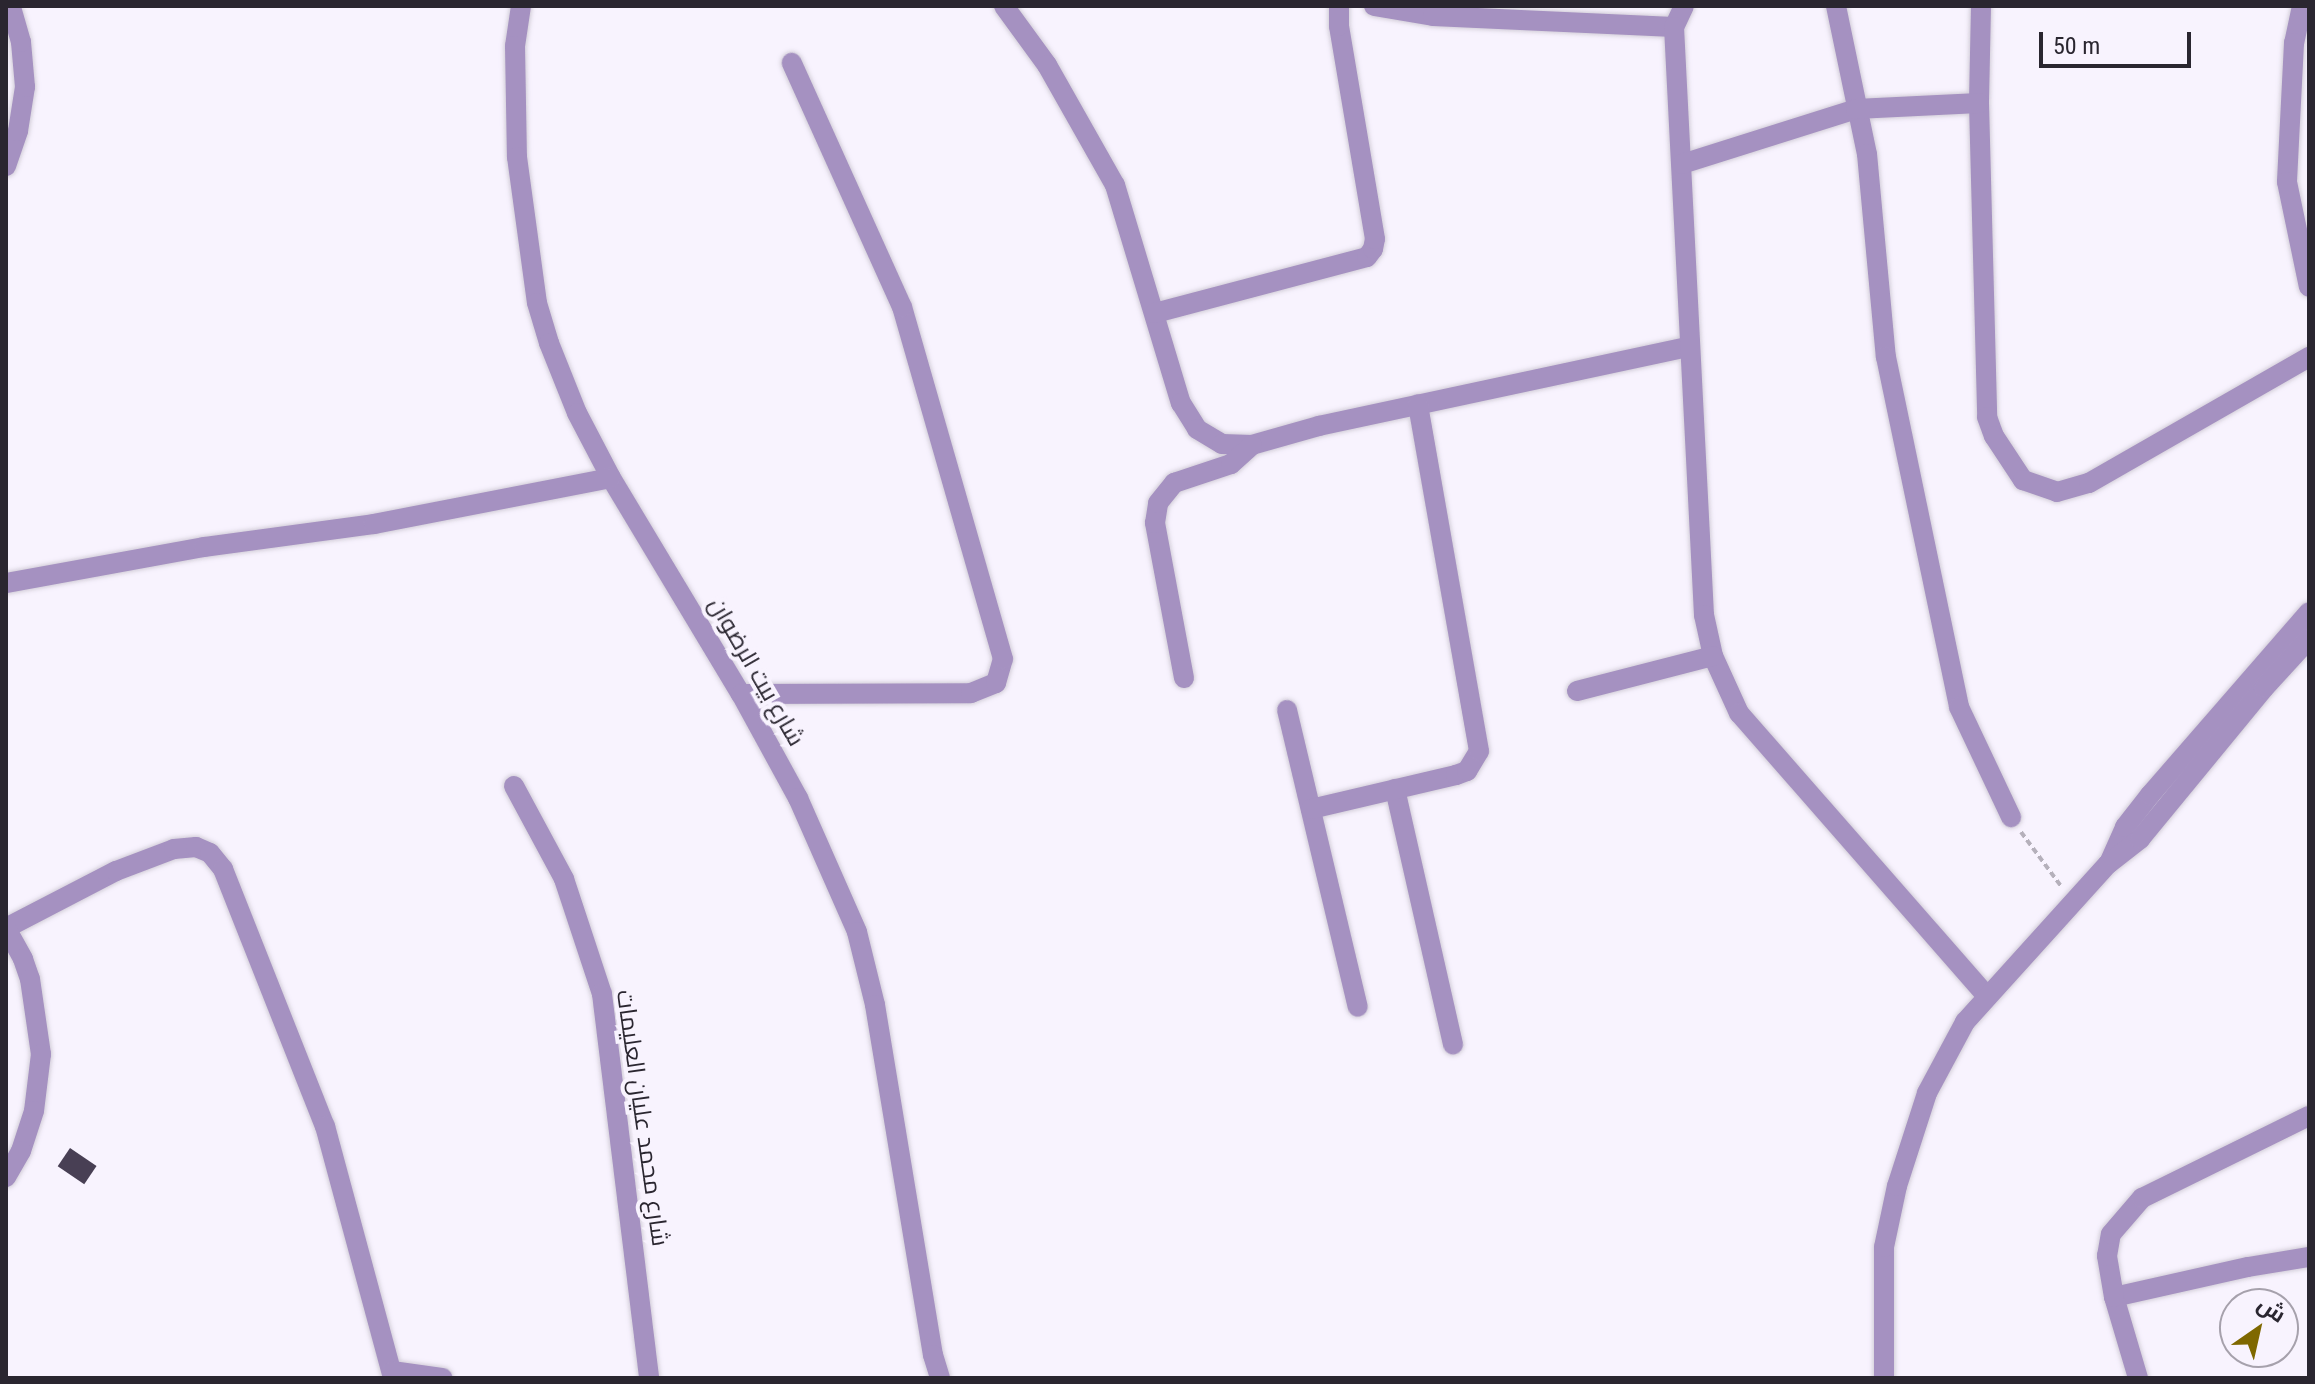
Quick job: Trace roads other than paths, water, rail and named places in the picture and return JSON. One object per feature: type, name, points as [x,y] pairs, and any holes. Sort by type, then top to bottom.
[{"type":"street","points":[[6,166],[18,131],[25,87],[21,42],[11,6]]},
{"type":"street","name":"شارع بيت الرضوان","points":[[521,6],[515,46],[515,122],[537,303],[564,381],[611,478],[741,694],[798,798],[857,932],[875,1005],[933,1355],[940,1378]]},
{"type":"street","points":[[1004,6],[1047,65],[1115,185],[1181,403],[1197,429],[1222,444],[1252,445],[1418,404],[1688,347]]},
{"type":"street","points":[[1155,313],[1367,257],[1373,249],[1375,239],[1339,26],[1339,6]]},
{"type":"street","points":[[1374,6],[1433,16],[1529,13],[1636,28],[1674,27]]},
{"type":"street","points":[[1684,6],[1674,27],[1688,347],[1695,402],[1704,615],[1713,656],[1739,713],[1986,995]]},
{"type":"street","points":[[1836,6],[1867,154],[1886,357],[1959,707],[2011,817]]},
{"type":"street","points":[[1981,6],[1979,103],[1987,417],[1994,436],[2023,480],[2057,492],[2089,483],[2309,357]]},
{"type":"street","points":[[2302,6],[2294,43],[2287,182],[2309,287]]},
{"type":"street","points":[[741,694],[971,693],[996,683],[1003,659],[902,307],[792,63]]},
{"type":"street","points":[[1682,164],[1856,109],[1979,103]]},
{"type":"street","points":[[1311,809],[1467,771],[1479,751],[1418,404]]},
{"type":"street","points":[[1184,678],[1155,513],[1174,483],[1231,464],[1252,445]]},
{"type":"street","points":[[6,583],[204,547],[374,524],[611,478]]},
{"type":"street","points":[[2108,864],[2133,816],[2309,612]]},
{"type":"street","points":[[1884,1378],[1884,1247],[1897,1186],[1927,1093],[1965,1022],[1986,995],[2108,864],[2140,839],[2254,699],[2309,639]]},
{"type":"street","points":[[1577,691],[1713,656]]},
{"type":"street","points":[[1287,710],[1358,1007]]},
{"type":"street","name":"شارع محمد عليان العليمات","points":[[514,786],[564,879],[602,994],[649,1378]]},
{"type":"street","points":[[1395,789],[1453,1044]]},
{"type":"street","points":[[6,1177],[21,1151],[34,1111],[41,1054],[30,979],[6,928],[116,871],[174,849],[196,847],[210,853],[223,869],[325,1126],[393,1374],[443,1378]]},
{"type":"street","points":[[2138,1378],[2114,1297],[2107,1256],[2111,1234],[2142,1198],[2309,1116]]},
{"type":"street","points":[[2114,1297],[2248,1267],[2309,1257]]}]
